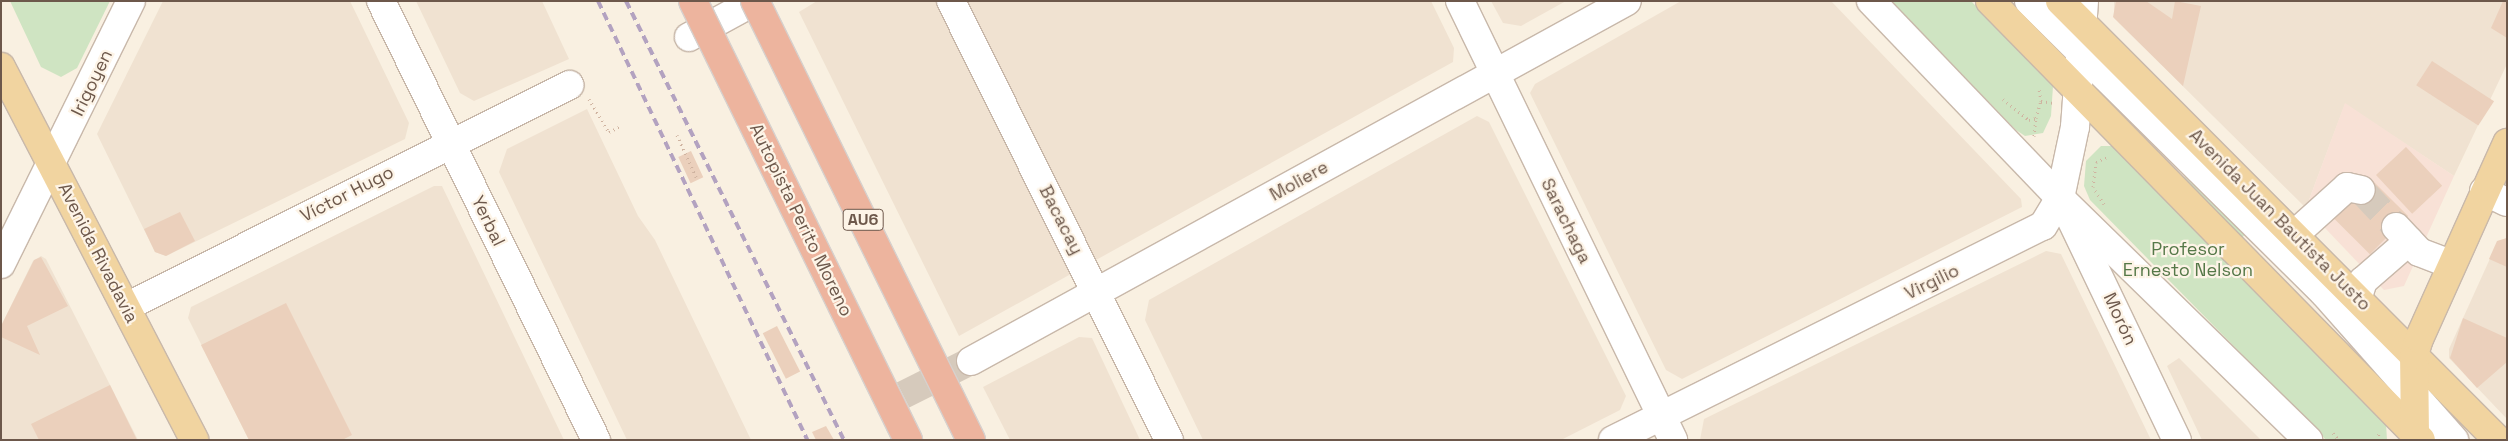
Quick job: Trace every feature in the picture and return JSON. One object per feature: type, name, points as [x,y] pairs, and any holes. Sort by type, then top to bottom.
[{"type":"highway","name":"Autopista Perito Moreno","points":[[693,1],[908,440]]},
{"type":"highway","name":"AU6","points":[[755,1],[971,440]]},
{"type":"main road","points":[[1990,1],[2417,438]]},
{"type":"main road","name":"Avenida Juan Bautista Justo","points":[[2060,1],[2083,12],[2295,234],[2498,440]]},
{"type":"main road","name":"Avenida Rivadavia","points":[[1,67],[194,440]]},
{"type":"main road","points":[[2417,438],[2414,355],[2452,264],[2495,197],[2507,143]]},
{"type":"street","name":"Irigoyen","points":[[1,264],[131,1]]},
{"type":"street","name":"Yerbal","points":[[381,1],[596,440]]},
{"type":"street","points":[[689,37],[755,1]]},
{"type":"street","name":"Bacacay","points":[[951,1],[1169,440]]},
{"type":"street","name":"Sarachaga","points":[[1460,1],[1673,440]]},
{"type":"street","name":"Moliere","points":[[971,360],[1627,1]]},
{"type":"street","points":[[1871,1],[2060,198],[2308,440]]},
{"type":"street","points":[[2029,1],[2081,56],[2265,233],[2415,393],[2454,440]]},
{"type":"street","name":"Virgilio","points":[[1613,440],[2043,226],[2060,198],[2080,92],[2083,12]]},
{"type":"street","name":"Víctor Hugo","points":[[126,306],[449,143],[569,85]]},
{"type":"street","points":[[2295,234],[2347,187],[2361,190]]},
{"type":"street","name":"Morón","points":[[2060,198],[2177,440]]},
{"type":"street","points":[[2358,297],[2363,281],[2402,234],[2419,252],[2452,264]]},
{"type":"path","points":[[2033,78],[2041,101],[2036,118],[2034,136]]},
{"type":"path","points":[[1996,93],[2020,115],[2029,120],[2036,118]]},
{"type":"path","points":[[2041,101],[2052,103]]},
{"type":"path","points":[[597,110],[609,132],[621,126]]},
{"type":"path","points":[[678,135],[697,180]]},
{"type":"shaded area","points":[[163,1],[350,1],[409,123],[405,139],[166,256],[155,252],[97,134]]},
{"type":"shaded area","points":[[416,1],[542,1],[569,59],[474,101],[460,93]]},
{"type":"shaded area","points":[[817,1],[1431,1],[1454,48],[1453,62],[959,336],[799,12]]},
{"type":"shaded area","points":[[1491,1],[1566,1],[1521,26],[1503,23]]},
{"type":"shaded area","points":[[1681,1],[1831,1],[2021,199],[2022,207],[1682,379],[1666,370],[1530,93],[1535,84]]},
{"type":"shaded area","points":[[2114,1],[2507,1],[2507,64],[2454,176],[2345,104],[2306,208],[2114,18]]},
{"type":"shaded area","points":[[2345,103],[2454,176],[2404,286],[2384,290],[2306,208]]},
{"type":"shaded area","points":[[587,109],[638,216],[655,240],[751,440],[627,440],[499,172],[507,149]]},
{"type":"shaded area","points":[[1477,116],[1489,122],[1626,396],[1620,410],[1561,440],[1203,440],[1145,320],[1149,300]]},
{"type":"shaded area","points":[[434,186],[442,186],[564,440],[249,440],[188,318],[191,307]]},
{"type":"shaded area","points":[[2507,238],[2507,419],[2449,358],[2449,349],[2498,241]]},
{"type":"shaded area","points":[[2046,251],[2061,254],[2151,440],[1700,440],[1704,419]]},
{"type":"shaded area","points":[[41,256],[46,259],[138,440],[1,440],[1,326],[33,261]]},
{"type":"shaded area","points":[[1079,337],[1092,338],[1140,440],[1010,440],[983,387]]},
{"type":"shaded area","points":[[2179,358],[2261,440],[2202,440],[2167,366]]},
{"type":"green space","points":[[10,1],[110,1],[77,68],[61,77],[41,67]]},
{"type":"green space","points":[[1891,1],[1971,1],[2053,86],[2051,116],[2043,133],[2025,136],[2016,130]]},
{"type":"green space","name":"Profesor Ernesto Nelson","points":[[2101,146],[2115,146],[2386,424],[2387,440],[2326,440],[2090,200],[2084,186],[2086,161]]},
{"type":"green space","points":[[2185,177],[2246,233],[2241,239],[2183,178]]},
{"type":"building","points":[[2116,1],[2146,1],[2172,19],[2175,1],[2201,6],[2183,86],[2113,17]]},
{"type":"building","points":[[2503,1],[2507,1],[2507,38],[2491,28]]},
{"type":"building","points":[[2432,61],[2494,101],[2478,126],[2416,85]]},
{"type":"building","points":[[2406,147],[2442,186],[2412,214],[2376,175]]},
{"type":"building","points":[[691,151],[703,177],[691,183],[678,157]]},
{"type":"building","points":[[2372,180],[2408,216],[2370,254],[2334,218]]},
{"type":"building","points":[[180,212],[195,241],[166,256],[155,252],[144,229]]},
{"type":"building","points":[[2507,238],[2507,267],[2489,259],[2497,241]]},
{"type":"building","points":[[41,257],[68,306],[27,326],[40,355],[1,337],[1,326],[34,260]]},
{"type":"building","points":[[286,303],[352,435],[342,440],[249,440],[201,345]]},
{"type":"building","points":[[2463,318],[2507,338],[2507,362],[2477,388],[2450,358]]},
{"type":"building","points":[[777,326],[800,371],[786,379],[763,333]]},
{"type":"building","points":[[110,385],[137,440],[39,440],[31,424]]},
{"type":"building","points":[[826,426],[834,440],[816,440],[812,432]]},
{"type":"tunnel","points":[[2361,190],[2396,227]]},
{"type":"tunnel","points":[[903,395],[971,361]]},
{"type":"railway","points":[[598,1],[807,440]]},
{"type":"railway","points":[[626,1],[844,440]]}]
